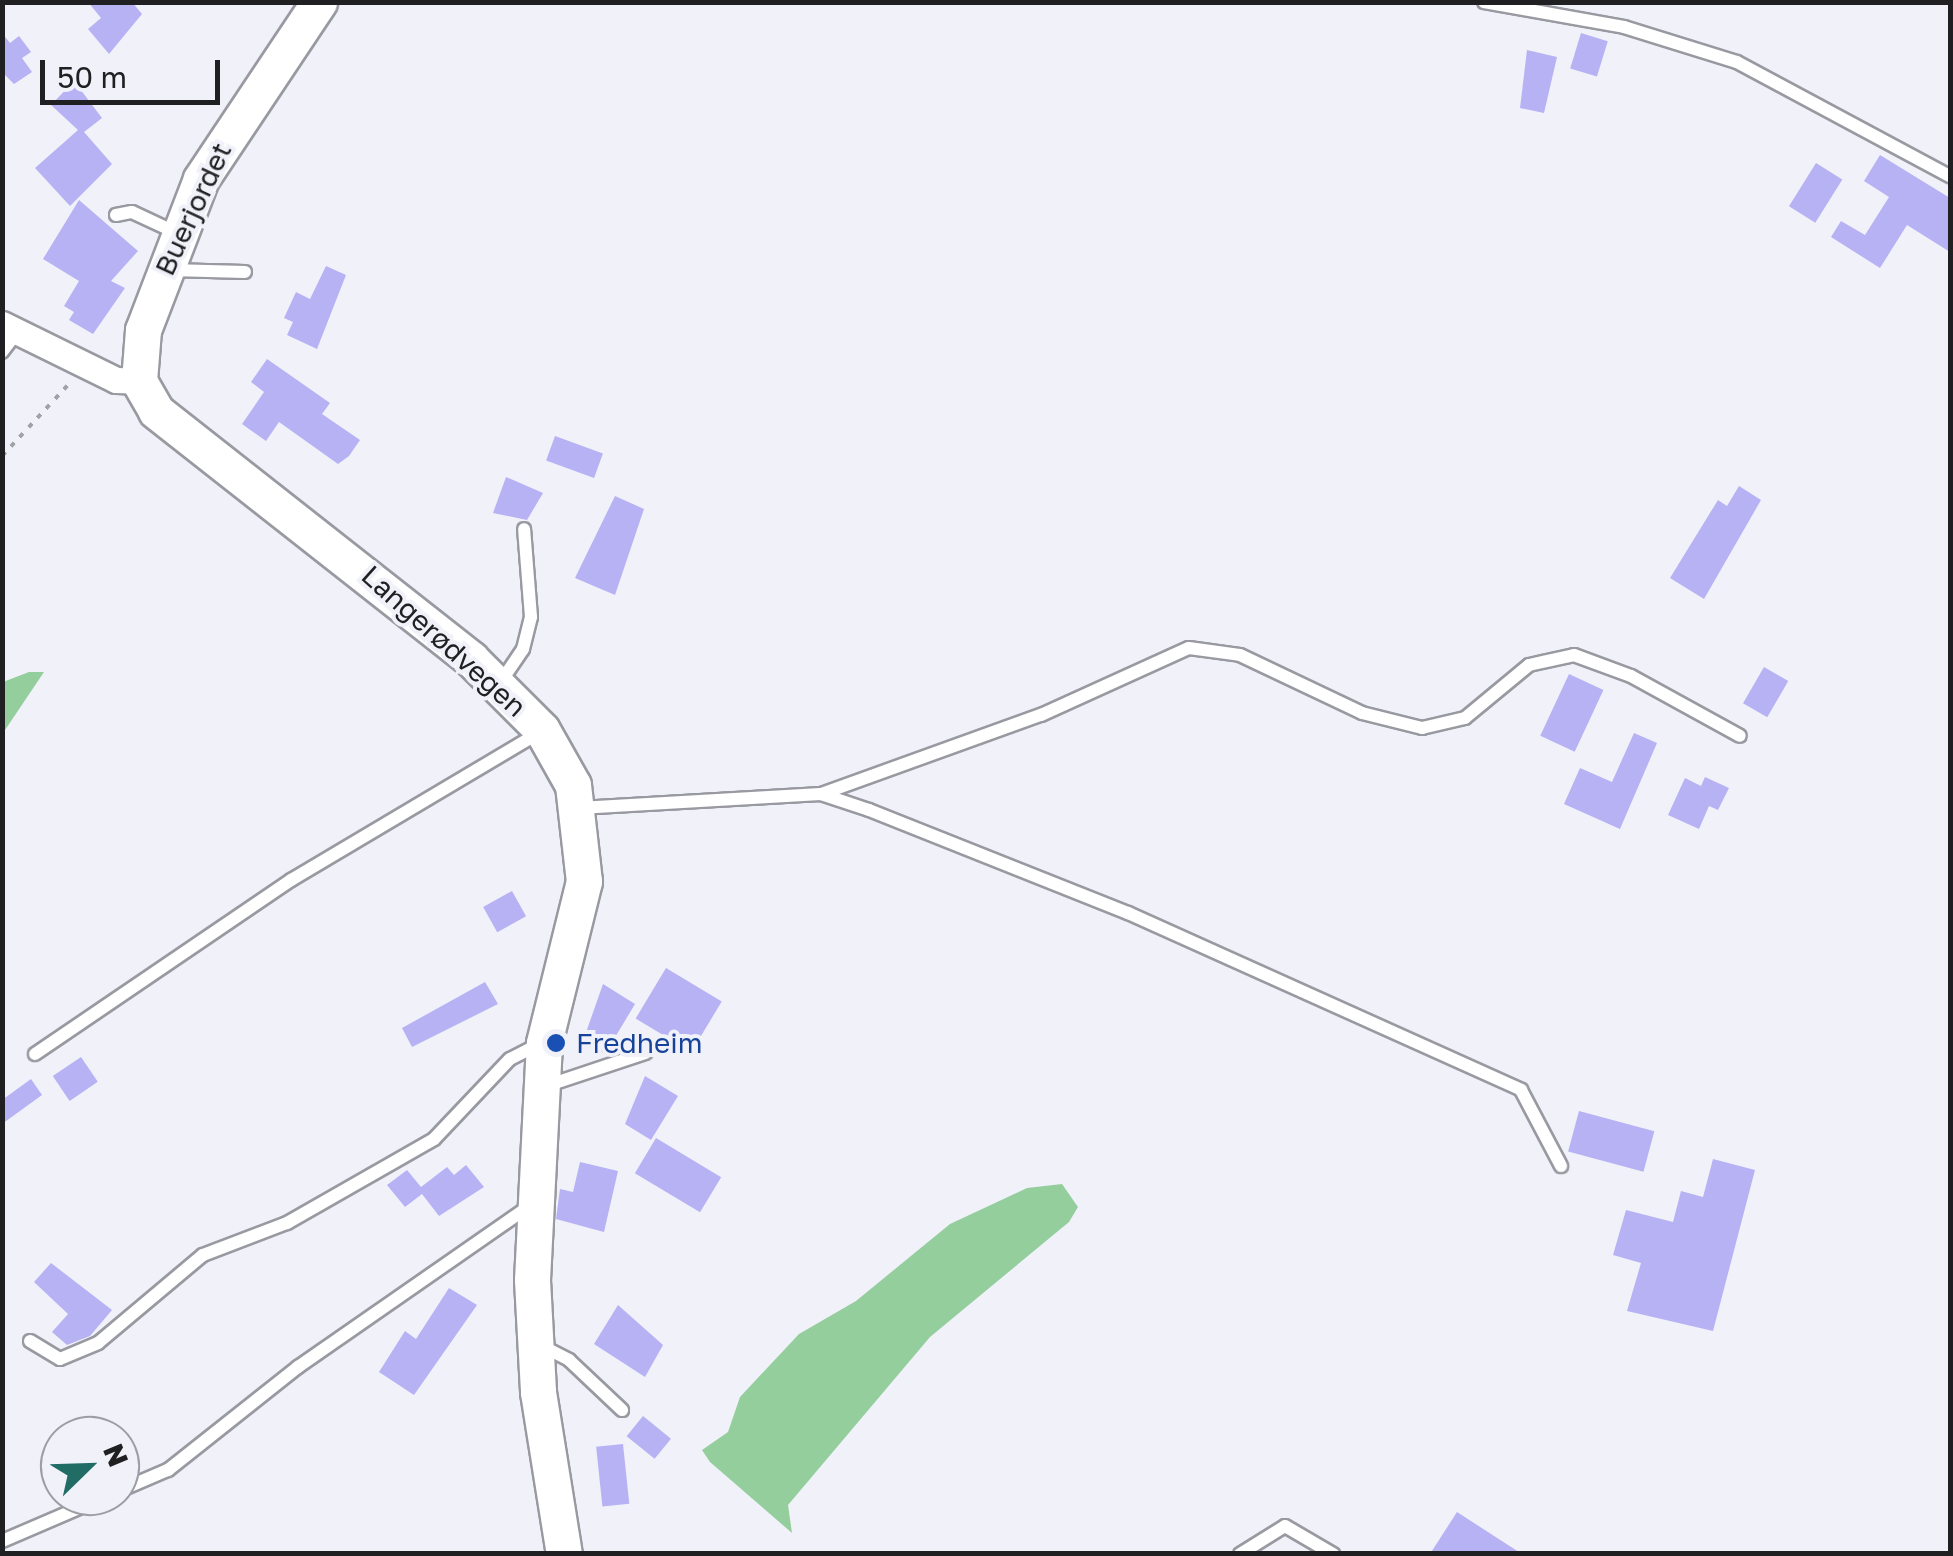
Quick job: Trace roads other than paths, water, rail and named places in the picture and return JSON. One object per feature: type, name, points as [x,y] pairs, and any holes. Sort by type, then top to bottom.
[{"type":"main road","name":"Buerjordet","points":[[139,381],[141,340],[176,233],[222,142],[313,5]]},
{"type":"main road","name":"Langerødvegen","points":[[139,381],[156,411],[388,586],[498,685],[542,730],[579,808],[584,880],[544,1042],[540,1087],[533,1344],[564,1554]]},
{"type":"street","points":[[11,327],[87,364],[139,381]]},
{"type":"lane","points":[[1484,2],[1624,27],[1737,62],[1950,176]]},
{"type":"lane","points":[[116,215],[132,212],[176,233]]},
{"type":"lane","points":[[163,268],[189,276],[246,272]]},
{"type":"lane","points":[[2,352],[11,327]]},
{"type":"lane","points":[[498,685],[523,649],[531,617],[524,529]]},
{"type":"lane","points":[[579,808],[820,794],[1041,715],[1189,648],[1240,655],[1362,713],[1422,728],[1464,718],[1530,665],[1574,655],[1632,676],[1740,736]]},
{"type":"lane","points":[[35,1054],[290,880],[542,730]]},
{"type":"lane","points":[[820,794],[1128,914],[1521,1090],[1561,1166]]},
{"type":"lane","points":[[30,1341],[60,1359],[98,1343],[203,1255],[287,1224],[434,1139],[510,1059],[544,1042]]},
{"type":"lane","points":[[540,1087],[644,1053]]},
{"type":"lane","points":[[2,1541],[168,1470],[298,1367],[536,1203]]},
{"type":"lane","points":[[533,1344],[569,1360],[622,1410]]},
{"type":"lane","points":[[1240,1554],[1285,1526],[1333,1554]]},
{"type":"place","name":"Fredheim","points":[[556,1043]]}]
